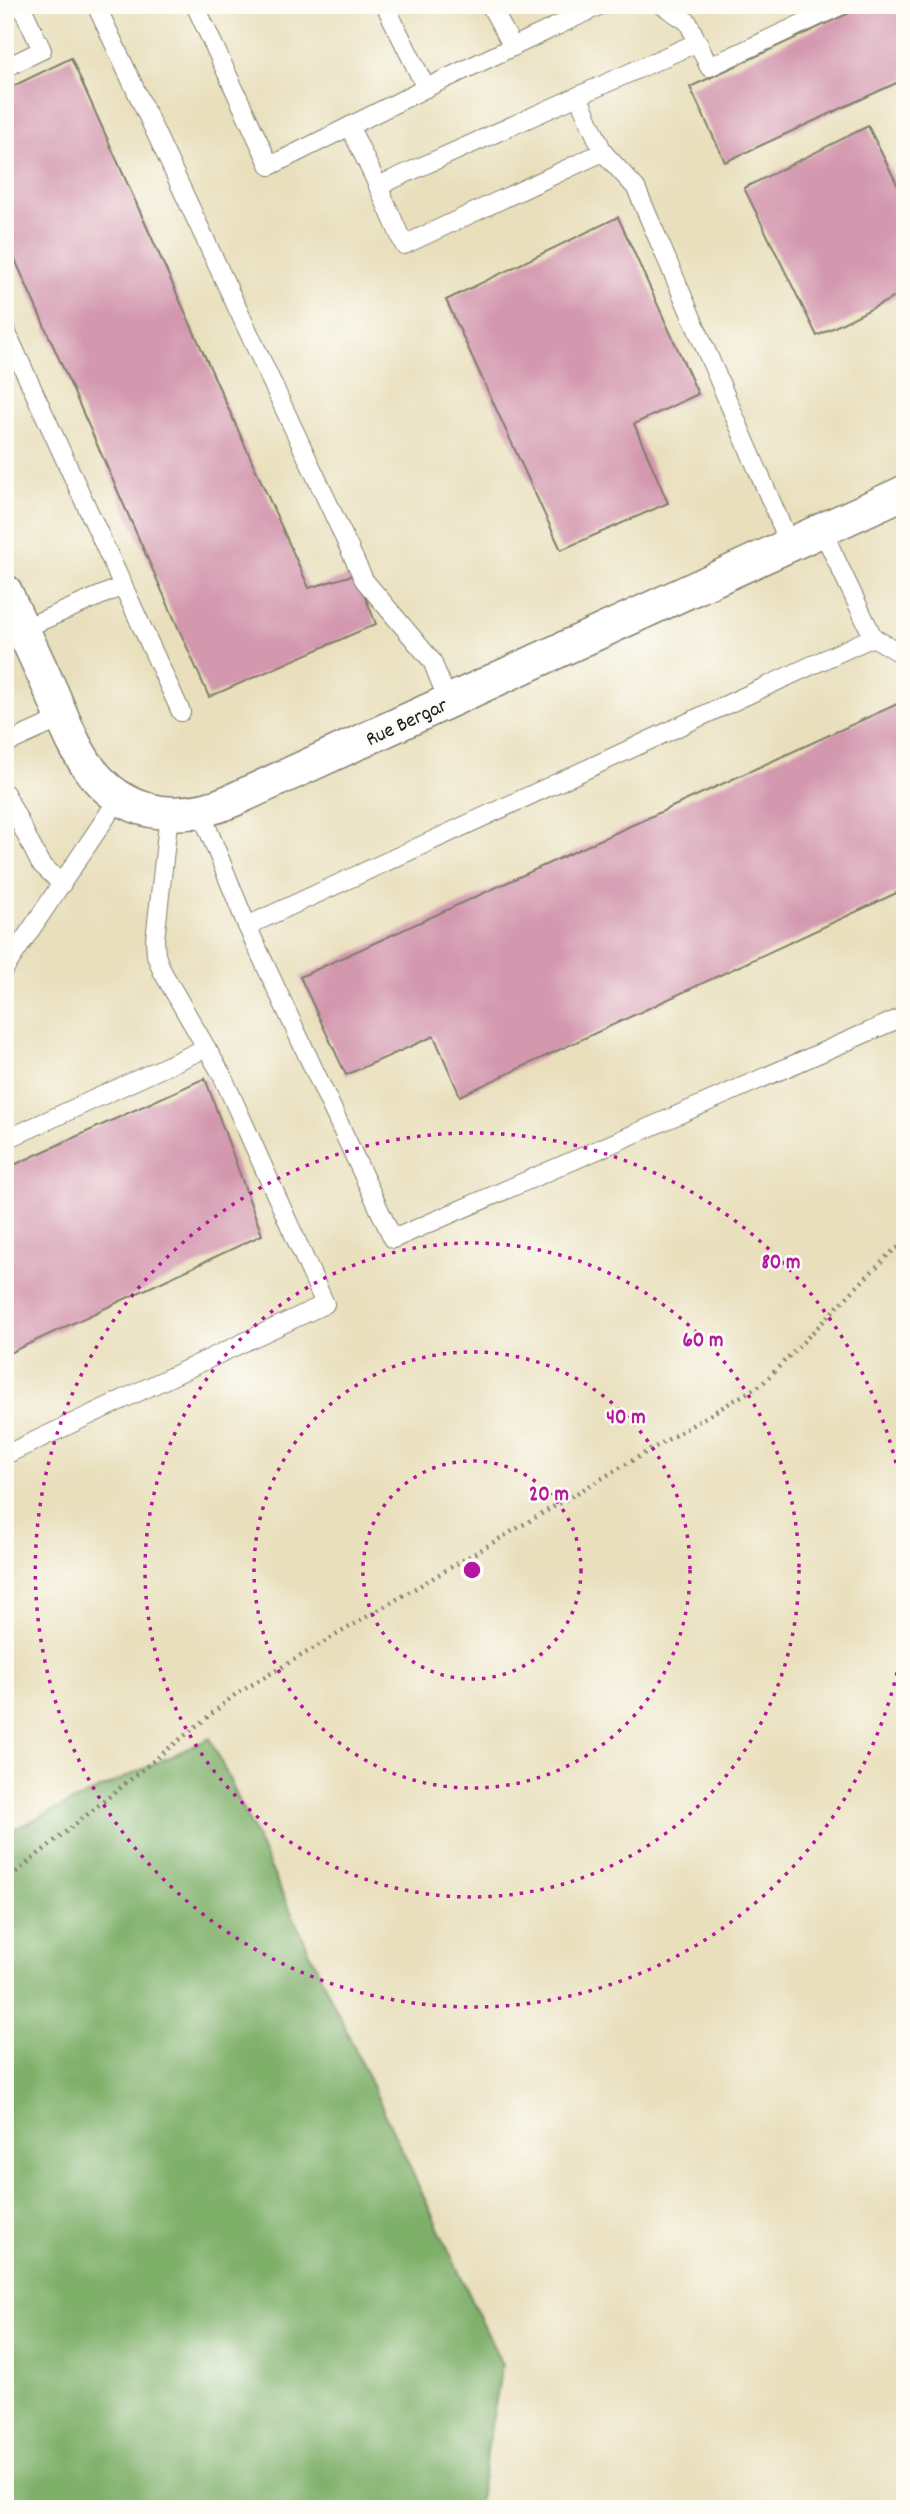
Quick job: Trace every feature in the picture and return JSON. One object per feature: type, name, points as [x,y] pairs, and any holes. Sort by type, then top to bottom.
[{"type":"street","name":"Rue Bergar","points":[[185,813],[233,800],[905,492]]},
{"type":"street","points":[[5,592],[14,630],[96,777],[119,798],[147,810],[185,813]]},
{"type":"lane","points":[[5,68],[42,51],[21,5]]},
{"type":"lane","points":[[96,5],[363,580],[432,661],[448,701]]},
{"type":"lane","points":[[195,5],[270,166],[601,5]]},
{"type":"lane","points":[[385,5],[426,88]]},
{"type":"lane","points":[[490,5],[513,47]]},
{"type":"lane","points":[[662,5],[688,22],[709,67],[842,5]]},
{"type":"lane","points":[[378,186],[698,42]]},
{"type":"lane","points":[[578,96],[603,152],[636,188],[790,545]]},
{"type":"lane","points":[[351,127],[404,244],[603,152]]},
{"type":"lane","points":[[5,329],[181,712]]},
{"type":"lane","points":[[822,530],[873,637],[905,656]]},
{"type":"lane","points":[[14,630],[123,586]]},
{"type":"lane","points":[[247,926],[873,637]]},
{"type":"lane","points":[[5,744],[63,718]]},
{"type":"lane","points":[[5,793],[40,863],[62,884]]},
{"type":"lane","points":[[5,968],[119,798]]},
{"type":"lane","points":[[185,813],[247,926],[393,1239],[905,1016]]},
{"type":"lane","points":[[5,1455],[325,1304],[222,1075],[162,971],[156,955],[155,940],[185,813]]},
{"type":"lane","points":[[5,1140],[206,1048]]},
{"type":"path","points":[[5,1881],[236,1694],[762,1384],[890,1253],[905,1243]]},
{"type":"green space","points":[[210,1738],[502,2365],[477,2509],[5,2509],[5,1833]]},
{"type":"building","points":[[866,5],[905,5],[905,79],[725,162],[690,87]]},
{"type":"building","points":[[71,58],[309,588],[356,574],[376,624],[209,697],[5,237],[5,90]]},
{"type":"building","points":[[868,126],[905,200],[905,292],[817,336],[744,188]]},
{"type":"building","points":[[618,217],[698,394],[634,424],[668,503],[561,550],[446,300]]},
{"type":"building","points":[[897,704],[905,720],[905,889],[460,1096],[434,1036],[346,1075],[300,977]]},
{"type":"building","points":[[205,1078],[262,1235],[5,1355],[5,1169]]}]
